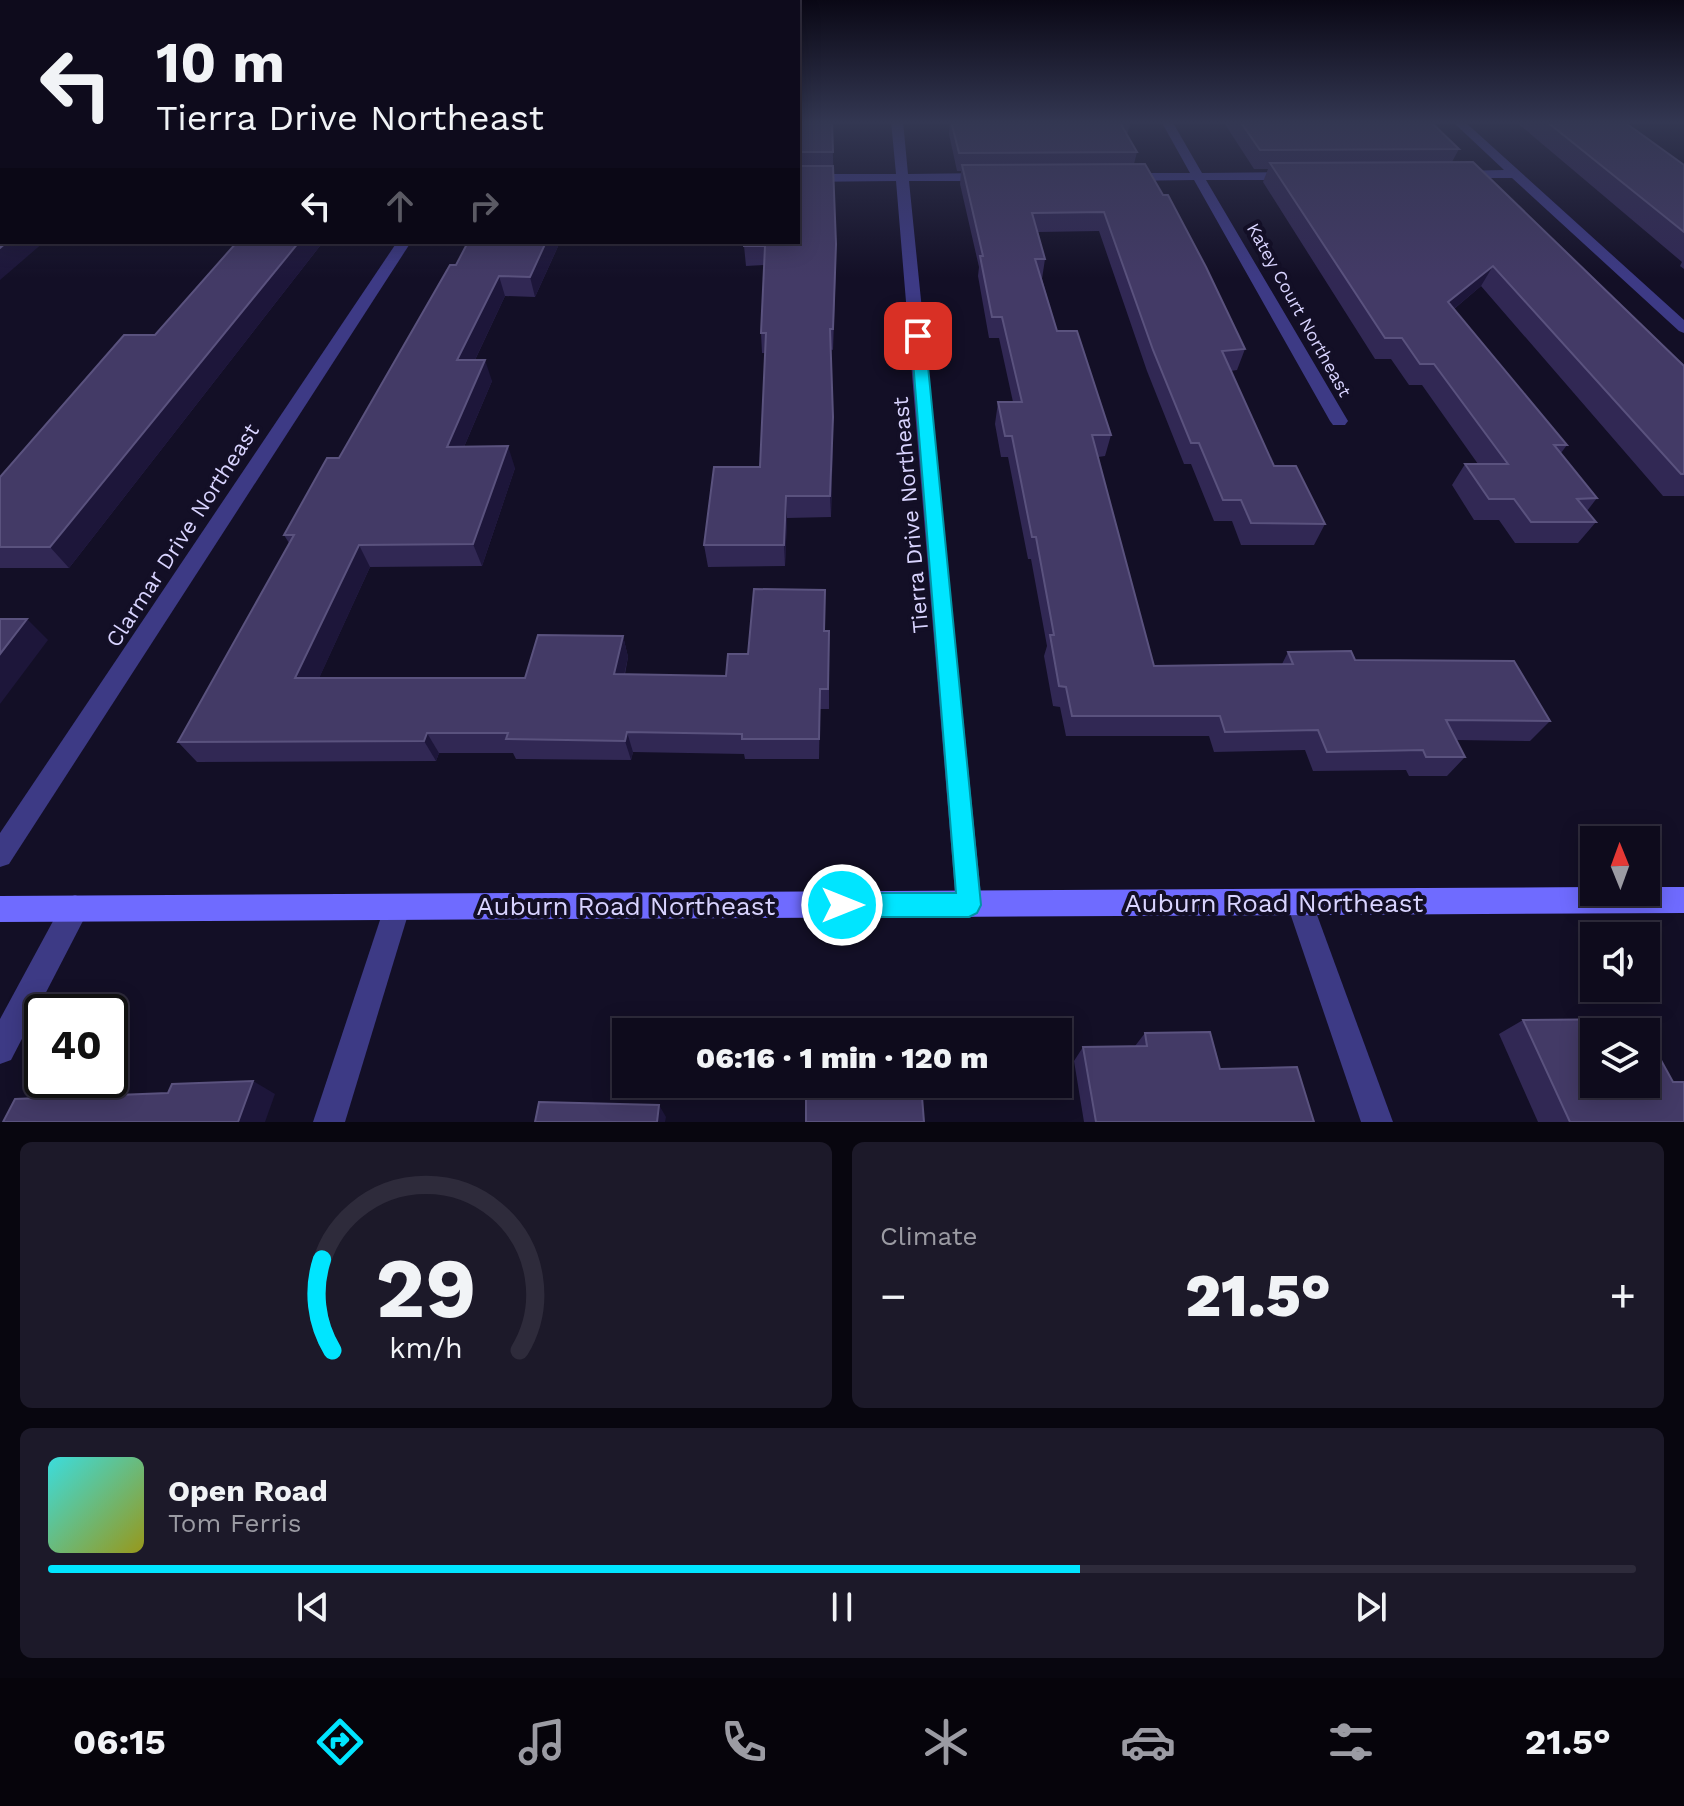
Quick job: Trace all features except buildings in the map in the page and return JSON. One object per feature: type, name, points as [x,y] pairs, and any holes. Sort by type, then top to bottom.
[{"type":"street","name":"Tierra Drive Northeast","points":[[903,173],[969,905]]},
{"type":"street","name":"Katey Court Northeast","points":[[1198,173],[1339,421]]},
{"type":"street","points":[[1451,175],[1514,174],[1684,328]]},
{"type":"street","points":[[1107,177],[1310,176]]},
{"type":"street","points":[[800,178],[998,177]]},
{"type":"street","name":"Clarmar Drive Northeast","points":[[0,855],[403,244]]},
{"type":"street","name":"Auburn Road Northeast","points":[[0,909],[1684,900]]},
{"type":"street","points":[[1300,904],[1377,1122]]},
{"type":"street","points":[[0,1049],[75,908]]},
{"type":"street","points":[[329,1122],[397,908]]},
{"type":"route","points":[[842,905],[969,905],[918,336]]}]
